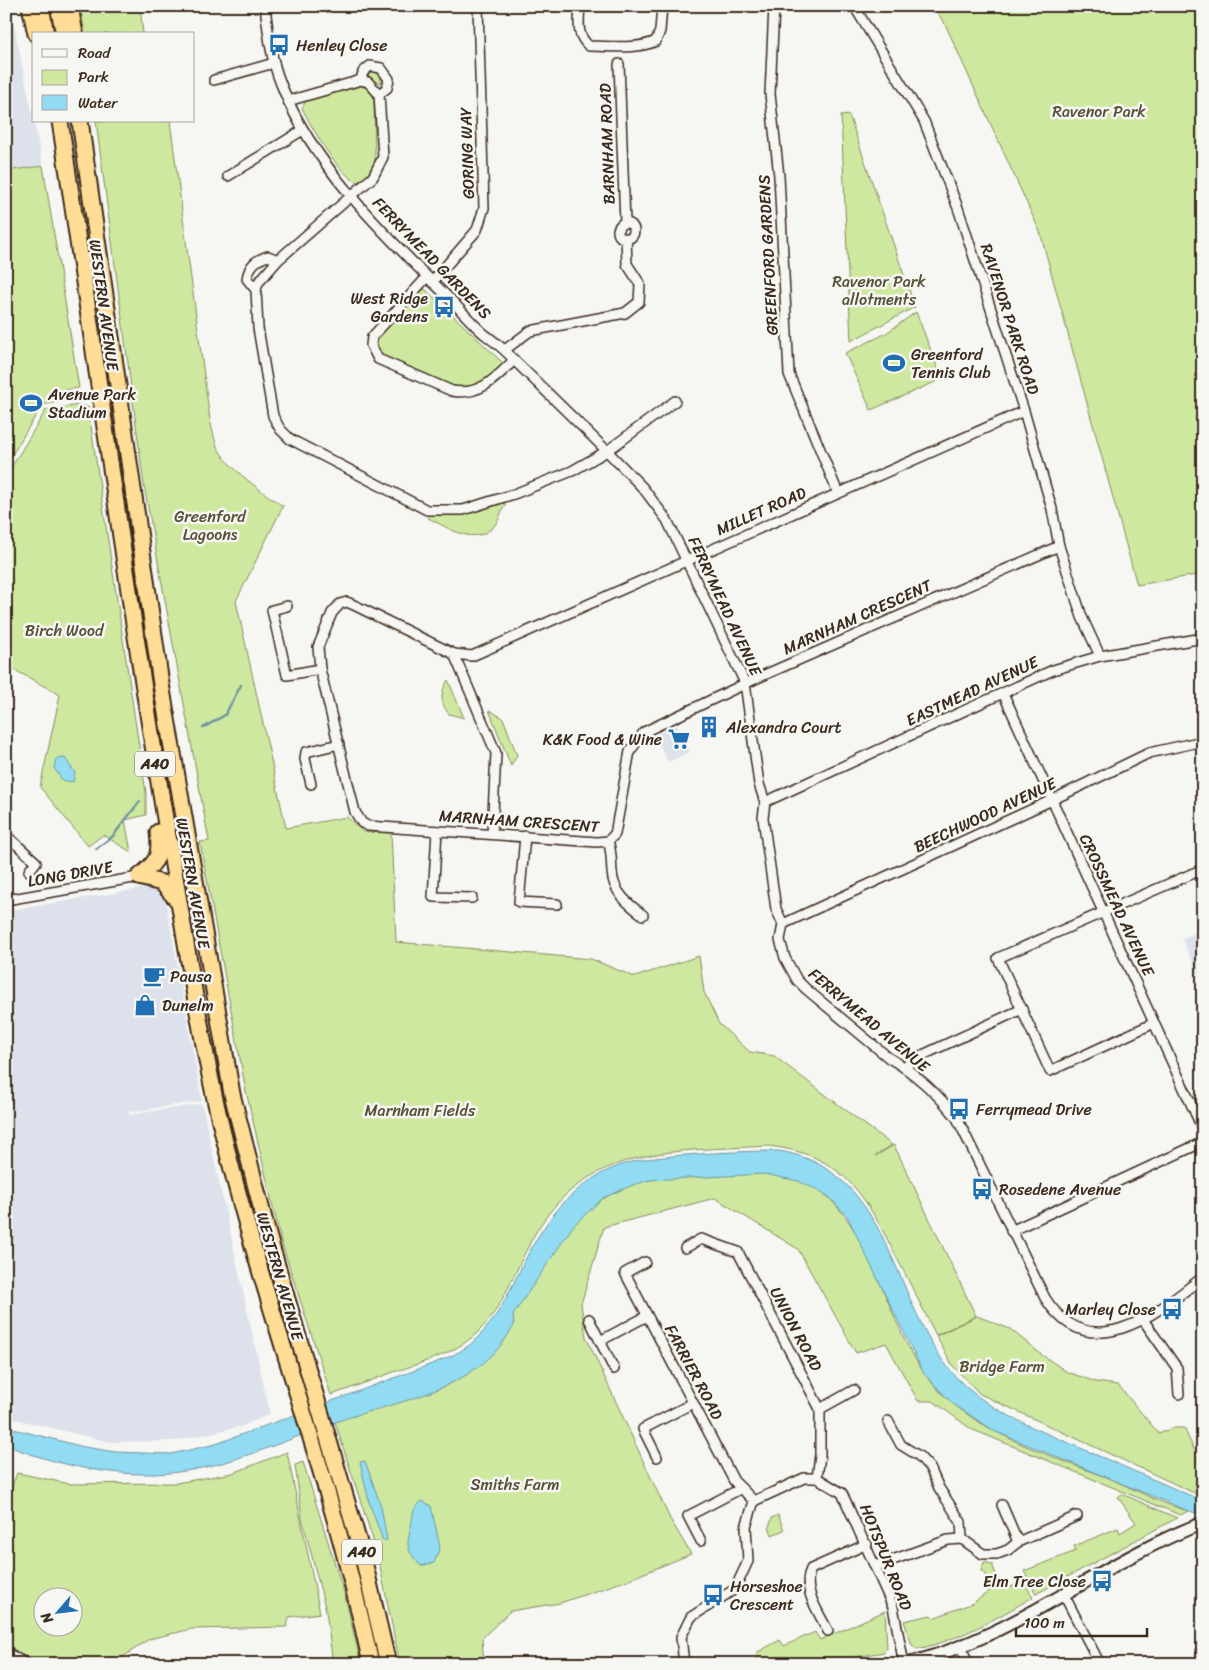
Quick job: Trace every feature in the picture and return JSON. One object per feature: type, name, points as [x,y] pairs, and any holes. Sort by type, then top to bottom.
[{"type":"highway","points":[[30,6],[36,32]]},
{"type":"highway","points":[[41,6],[46,32]]},
{"type":"highway","points":[[58,6],[64,32]]},
{"type":"highway","points":[[70,6],[75,32]]},
{"type":"highway","name":"WESTERN AVENUE","points":[[59,122],[142,684],[198,1016],[233,1176],[346,1557],[371,1664]]},
{"type":"highway","name":"WESTERN AVENUE","points":[[81,122],[161,684],[232,1094],[269,1238],[362,1553],[388,1664]]},
{"type":"highway","points":[[139,877],[154,865],[160,850],[142,684]]},
{"type":"highway","points":[[139,877],[162,883],[179,903]]},
{"type":"street","name":"GORING WAY","points":[[429,280],[477,230],[484,208],[478,6]]},
{"type":"street","points":[[580,6],[578,28],[582,40],[589,46],[648,45],[656,41],[660,31],[662,6]]},
{"type":"street","name":"GREENFORD GARDENS","points":[[774,6],[770,94],[779,176],[789,374],[838,493]]},
{"type":"street","name":"RAVENOR PARK ROAD","points":[[854,6],[924,121],[961,218],[1024,411],[1052,509],[1059,546],[1082,616],[1100,656]]},
{"type":"street","name":"FERRYMEAD GARDENS","points":[[265,7],[274,63],[288,101],[303,130],[351,196],[429,280],[482,332],[506,349],[514,360],[607,450],[643,488]]},
{"type":"street","points":[[214,80],[274,63]]},
{"type":"street","name":"BARNHAM ROAD","points":[[506,349],[530,331],[625,313],[639,302],[640,284],[627,264],[626,238],[618,232],[620,225],[625,223],[619,64]]},
{"type":"street","points":[[361,80],[362,72],[370,66],[381,68],[389,80],[387,88],[379,94]]},
{"type":"street","points":[[288,101],[361,80],[368,82],[379,94],[383,157],[373,177],[278,260],[258,283],[256,290],[258,328],[273,416],[280,429],[290,439],[427,510],[463,510],[514,494],[572,471],[607,450],[675,401]]},
{"type":"street","points":[[228,176],[303,130]]},
{"type":"street","points":[[256,290],[247,279],[248,270],[253,263],[268,256],[278,260]]},
{"type":"street","points":[[429,280],[372,337],[371,345],[378,359],[452,391],[461,393],[476,391],[492,382],[514,360]]},
{"type":"street","name":"MILLET ROAD","points":[[454,654],[472,656],[484,651],[1024,411]]},
{"type":"street","name":"FERRYMEAD AVENUE","points":[[643,488],[667,520],[746,683],[759,784],[765,802],[763,818],[775,900],[783,924],[780,940],[785,958],[797,980],[889,1058],[906,1067],[947,1105],[957,1118],[1045,1298],[1054,1311],[1067,1321],[1098,1333],[1120,1330],[1144,1321],[1203,1277]]},
{"type":"street","name":"MARNHAM CRESCENT","points":[[454,654],[348,602],[340,604],[332,613],[318,647],[320,669],[355,812],[362,823],[368,826],[597,842],[608,841],[615,834],[630,752],[644,732],[746,683],[1059,546]]},
{"type":"street","points":[[287,606],[272,610],[287,675],[320,669]]},
{"type":"street","name":"EASTMEAD AVENUE","points":[[765,802],[1053,670],[1100,656],[1203,638]]},
{"type":"street","points":[[454,654],[496,754],[492,834]]},
{"type":"street","name":"CROSSMEAD AVENUE","points":[[1003,692],[1203,1130]]},
{"type":"street","name":"BEECHWOOD AVENUE","points":[[783,924],[1052,800],[1149,753],[1203,741]]},
{"type":"street","points":[[311,784],[305,759],[306,752],[339,744]]},
{"type":"street","points":[[437,831],[433,897],[472,898]]},
{"type":"street","points":[[6,835],[36,862],[29,871]]},
{"type":"street","points":[[525,836],[519,902],[557,904]]},
{"type":"street","points":[[608,841],[612,851],[612,872],[616,887],[625,902],[643,914]]},
{"type":"street","points":[[1154,1023],[1050,1070],[998,958],[1203,869]]},
{"type":"street","name":"LONG DRIVE","points":[[6,900],[139,877]]},
{"type":"street","points":[[906,1067],[912,1060],[1022,1009]]},
{"type":"street","points":[[1011,1230],[1203,1142]]},
{"type":"street","name":"UNION ROAD","points":[[685,1248],[701,1239],[738,1252],[820,1409],[820,1454],[817,1478]]},
{"type":"street","name":"FARRIER ROAD","points":[[645,1262],[625,1273],[740,1489],[754,1501]]},
{"type":"street","points":[[600,1341],[647,1316]]},
{"type":"street","points":[[589,1319],[614,1369]]},
{"type":"street","points":[[1144,1321],[1177,1368],[1176,1385],[1179,1394]]},
{"type":"street","points":[[820,1409],[854,1390]]},
{"type":"street","points":[[657,1456],[643,1429],[693,1403]]},
{"type":"street","points":[[888,1421],[900,1445],[919,1456],[930,1468],[939,1488],[961,1522],[962,1538]]},
{"type":"street","points":[[684,1664],[680,1637],[691,1617],[735,1589],[748,1561],[746,1527],[754,1501],[804,1478],[817,1478]]},
{"type":"street","name":"HOTSPUR ROAD","points":[[817,1478],[842,1493],[867,1544],[893,1607],[905,1664]]},
{"type":"street","points":[[701,1541],[688,1516],[740,1489]]},
{"type":"street","points":[[1002,1505],[1018,1542]]},
{"type":"street","points":[[876,1566],[948,1540],[962,1538],[983,1554],[1003,1553],[1018,1542],[1076,1516]]},
{"type":"street","points":[[905,1664],[962,1646],[1004,1629],[1125,1560],[1200,1524]]},
{"type":"street","points":[[828,1632],[808,1588],[807,1577],[811,1569],[867,1544]]},
{"type":"street","points":[[1063,1594],[1100,1664]]},
{"type":"street","points":[[962,1646],[968,1664]]},
{"type":"street","points":[[6,1652],[26,1664]]},
{"type":"street","points":[[1196,1664],[1203,1660]]},
{"type":"shaded area","points":[[6,6],[10,6],[32,113],[32,122],[34,122],[43,166],[70,336],[6,372]]},
{"type":"shaded area","points":[[677,725],[690,752],[668,762],[655,735]]},
{"type":"shaded area","points":[[151,887],[159,890],[166,903],[202,1101],[129,1112],[129,1115],[202,1104],[270,1414],[243,1426],[174,1441],[110,1442],[6,1417],[6,911]]},
{"type":"shaded area","points":[[1203,929],[1203,984],[1182,939]]},
{"type":"green space","points":[[80,6],[140,6],[143,32],[85,32]]},
{"type":"green space","name":"Ravenor Park","points":[[933,6],[1203,6],[1203,574],[1137,585],[1040,232],[945,24]]},
{"type":"green space","points":[[372,72],[380,75],[382,83],[375,81],[367,73]]},
{"type":"green space","points":[[360,86],[368,88],[374,98],[375,161],[367,176],[357,182],[349,177],[333,160],[302,108],[306,101]]},
{"type":"green space","name":"Ravenor Park allotments","points":[[849,115],[915,307],[851,341],[841,116]]},
{"type":"green space","name":"Marnham Fields","points":[[96,122],[170,122],[210,420],[215,440],[221,454],[237,471],[283,506],[236,601],[286,828],[347,817],[363,832],[391,833],[396,942],[591,959],[635,977],[699,956],[704,992],[719,1024],[750,1052],[774,1056],[892,1145],[875,1156],[894,1145],[976,1316],[936,1335],[873,1213],[848,1180],[833,1168],[815,1158],[794,1150],[768,1146],[666,1153],[634,1159],[605,1169],[578,1185],[553,1208],[532,1239],[494,1313],[477,1333],[467,1341],[435,1358],[331,1395],[281,1241],[246,1091],[200,842],[209,841],[144,485]]},
{"type":"green space","points":[[43,166],[79,388],[66,390],[68,400],[42,405],[6,465],[6,171]]},
{"type":"green space","points":[[422,289],[426,290],[503,363],[499,369],[480,383],[467,386],[453,386],[423,376],[382,356],[377,347],[378,336]]},
{"type":"green space","name":"Greenford Tennis Club","points":[[916,312],[942,379],[871,410],[845,353],[885,334]]},
{"type":"green space","name":"Birch Wood","points":[[79,405],[88,407],[146,793],[146,815],[125,820],[131,852],[103,835],[88,846],[40,787],[60,695],[6,665],[6,476],[46,410]]},
{"type":"green space","points":[[504,503],[506,505],[497,523],[487,532],[479,535],[471,536],[453,531],[428,518],[430,514],[458,514]]},
{"type":"green space","points":[[448,680],[464,718],[449,714],[442,701]]},
{"type":"green space","points":[[489,710],[503,718],[517,755],[511,766]]},
{"type":"green space","name":"Smiths Farm","points":[[739,1169],[792,1176],[819,1190],[841,1211],[858,1238],[873,1268],[915,1359],[933,1384],[951,1402],[994,1431],[1042,1453],[1115,1481],[1161,1502],[1189,1511],[1180,1515],[971,1429],[933,1401],[918,1401],[886,1343],[856,1353],[798,1249],[715,1198],[604,1227],[581,1304],[586,1337],[670,1519],[691,1554],[625,1581],[560,1603],[510,1611],[482,1638],[484,1664],[400,1664],[377,1552],[334,1419],[431,1387],[514,1310],[582,1211],[632,1182]]},
{"type":"green space","name":"Bridge Farm","points":[[977,1316],[1010,1329],[1067,1372],[1096,1382],[1118,1385],[1159,1434],[1172,1428],[1184,1428],[1203,1469],[1203,1497],[980,1394],[953,1366],[936,1336]]},
{"type":"green space","points":[[287,1452],[320,1613],[289,1617],[287,1627],[192,1629],[149,1639],[113,1664],[40,1664],[6,1645],[6,1502],[17,1473],[70,1484],[176,1483],[233,1473]]},
{"type":"green space","points":[[303,1462],[345,1596],[361,1664],[333,1664],[326,1611],[302,1518],[295,1465]]},
{"type":"green space","points":[[1122,1494],[1177,1518],[1036,1594],[1024,1571],[1076,1551],[1074,1546],[1118,1528],[1120,1533],[1136,1523],[1118,1497]]},
{"type":"green space","points":[[778,1515],[784,1530],[772,1535],[769,1527],[772,1518]]},
{"type":"green space","points":[[984,1562],[992,1564],[1002,1590],[1024,1582],[1033,1597],[991,1621],[948,1640],[917,1649],[912,1645],[904,1621],[931,1615],[933,1618],[973,1603],[990,1591],[985,1574],[981,1571]]},
{"type":"green space","points":[[885,1611],[887,1649],[884,1652],[850,1658],[757,1659],[756,1653],[780,1640],[784,1646],[815,1632],[820,1640]]},
{"type":"water","points":[[65,758],[75,773],[73,782],[62,780],[54,768],[56,759]]},
{"type":"water","points":[[779,1151],[814,1162],[842,1180],[863,1205],[881,1234],[924,1329],[941,1358],[970,1390],[987,1403],[1025,1424],[1203,1501],[1203,1515],[1186,1510],[996,1432],[953,1404],[924,1374],[847,1216],[829,1197],[818,1190],[798,1181],[764,1174],[650,1180],[603,1198],[573,1226],[513,1315],[514,1325],[494,1353],[484,1363],[463,1377],[430,1393],[341,1420],[226,1462],[178,1472],[154,1474],[116,1473],[60,1463],[6,1445],[6,1427],[84,1447],[116,1452],[171,1454],[216,1444],[432,1364],[460,1351],[483,1332],[502,1305],[541,1232],[562,1204],[589,1181],[621,1165],[640,1160],[700,1154]]},
{"type":"water","points":[[365,1461],[381,1506],[387,1540],[383,1541],[369,1502],[360,1462]]},
{"type":"water","points":[[422,1501],[431,1506],[440,1547],[434,1563],[421,1566],[412,1556],[408,1539],[414,1512]]},
{"type":"waterway","points":[[203,728],[225,715],[241,685]]},
{"type":"waterway","points":[[96,849],[113,836],[140,801]]},
{"type":"place","name":"Henley Close","points":[[279,45]]},
{"type":"place","name":"West Ridge Gardens","points":[[444,307]]},
{"type":"place","name":"Greenford Tennis Club","points":[[894,363]]},
{"type":"place","name":"Avenue Park Stadium","points":[[31,403]]},
{"type":"place","name":"Alexandra Court","points":[[709,727]]},
{"type":"place","name":"K&K Food & Wine","points":[[679,739]]},
{"type":"place","name":"Pausa","points":[[154,976]]},
{"type":"place","name":"Dunelm","points":[[145,1005]]},
{"type":"place","name":"Ferrymead Drive","points":[[959,1109]]},
{"type":"place","name":"Rosedene Avenue","points":[[982,1189]]},
{"type":"place","name":"Marley Close","points":[[1172,1309]]},
{"type":"place","name":"Elm Tree Close","points":[[1102,1581]]},
{"type":"place","name":"Horseshoe Crescent","points":[[713,1595]]},
{"type":"park label","name":"Greenford Lagoons","points":[[210,525]]}]
